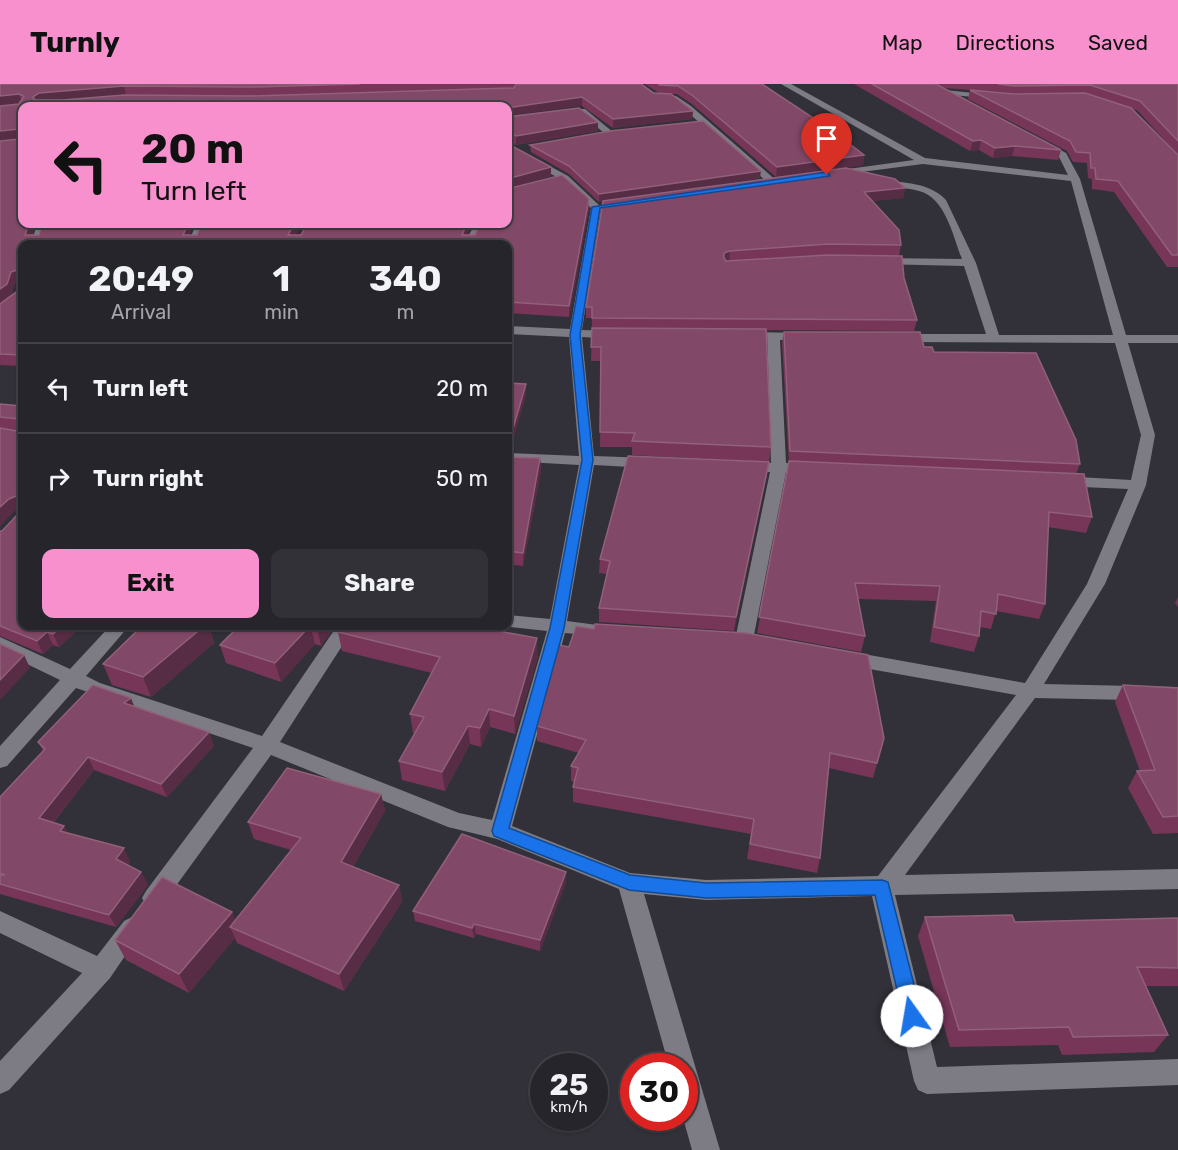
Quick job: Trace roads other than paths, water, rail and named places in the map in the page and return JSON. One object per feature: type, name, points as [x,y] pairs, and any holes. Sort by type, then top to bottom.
[{"type":"street","points":[[637,84],[657,98],[673,98],[778,181],[750,185]]},
{"type":"street","points":[[785,84],[923,161]]},
{"type":"street","points":[[926,84],[971,106]]},
{"type":"street","points":[[942,92],[1000,98]]},
{"type":"street","points":[[564,112],[582,111],[610,134]]},
{"type":"street","points":[[693,124],[705,123]]},
{"type":"street","points":[[598,135],[622,132]]},
{"type":"street","points":[[882,888],[1030,691],[1096,584],[1138,485],[1148,435],[1075,179],[1063,155],[1027,135]]},
{"type":"street","points":[[512,149],[528,148]]},
{"type":"street","points":[[512,150],[565,178],[596,207]]},
{"type":"street","points":[[824,175],[923,161],[1075,179]]},
{"type":"street","points":[[845,172],[868,180],[936,194],[942,198],[969,263],[994,339]]},
{"type":"street","points":[[546,183],[565,178]]},
{"type":"street","points":[[596,207],[608,205]]},
{"type":"street","points":[[500,831],[557,628],[587,460],[575,335],[596,207]]},
{"type":"street","points":[[867,261],[969,263]]},
{"type":"street","points":[[512,330],[575,335],[633,335]]},
{"type":"street","points":[[726,336],[819,337]]},
{"type":"street","points":[[744,640],[779,467],[773,337]]},
{"type":"street","points":[[889,338],[1178,339]]},
{"type":"street","points":[[512,457],[659,463]]},
{"type":"street","points":[[731,466],[826,470]]},
{"type":"street","points":[[1047,480],[1138,485]]},
{"type":"street","points":[[512,622],[615,632]]},
{"type":"street","points":[[0,760],[116,630]]},
{"type":"street","points":[[0,1082],[101,970],[267,745],[343,630]]},
{"type":"street","points":[[720,638],[767,644]]},
{"type":"street","points":[[0,643],[93,688],[267,745],[456,821],[500,831],[629,883],[706,890],[882,888],[1178,879]]},
{"type":"street","points":[[824,654],[1030,691],[1178,694]]},
{"type":"street","points":[[629,883],[678,1053]]},
{"type":"street","points":[[882,888],[927,1080],[1178,1072]]},
{"type":"street","points":[[0,922],[101,970]]},
{"type":"street","points":[[698,1122],[706,1150]]}]
